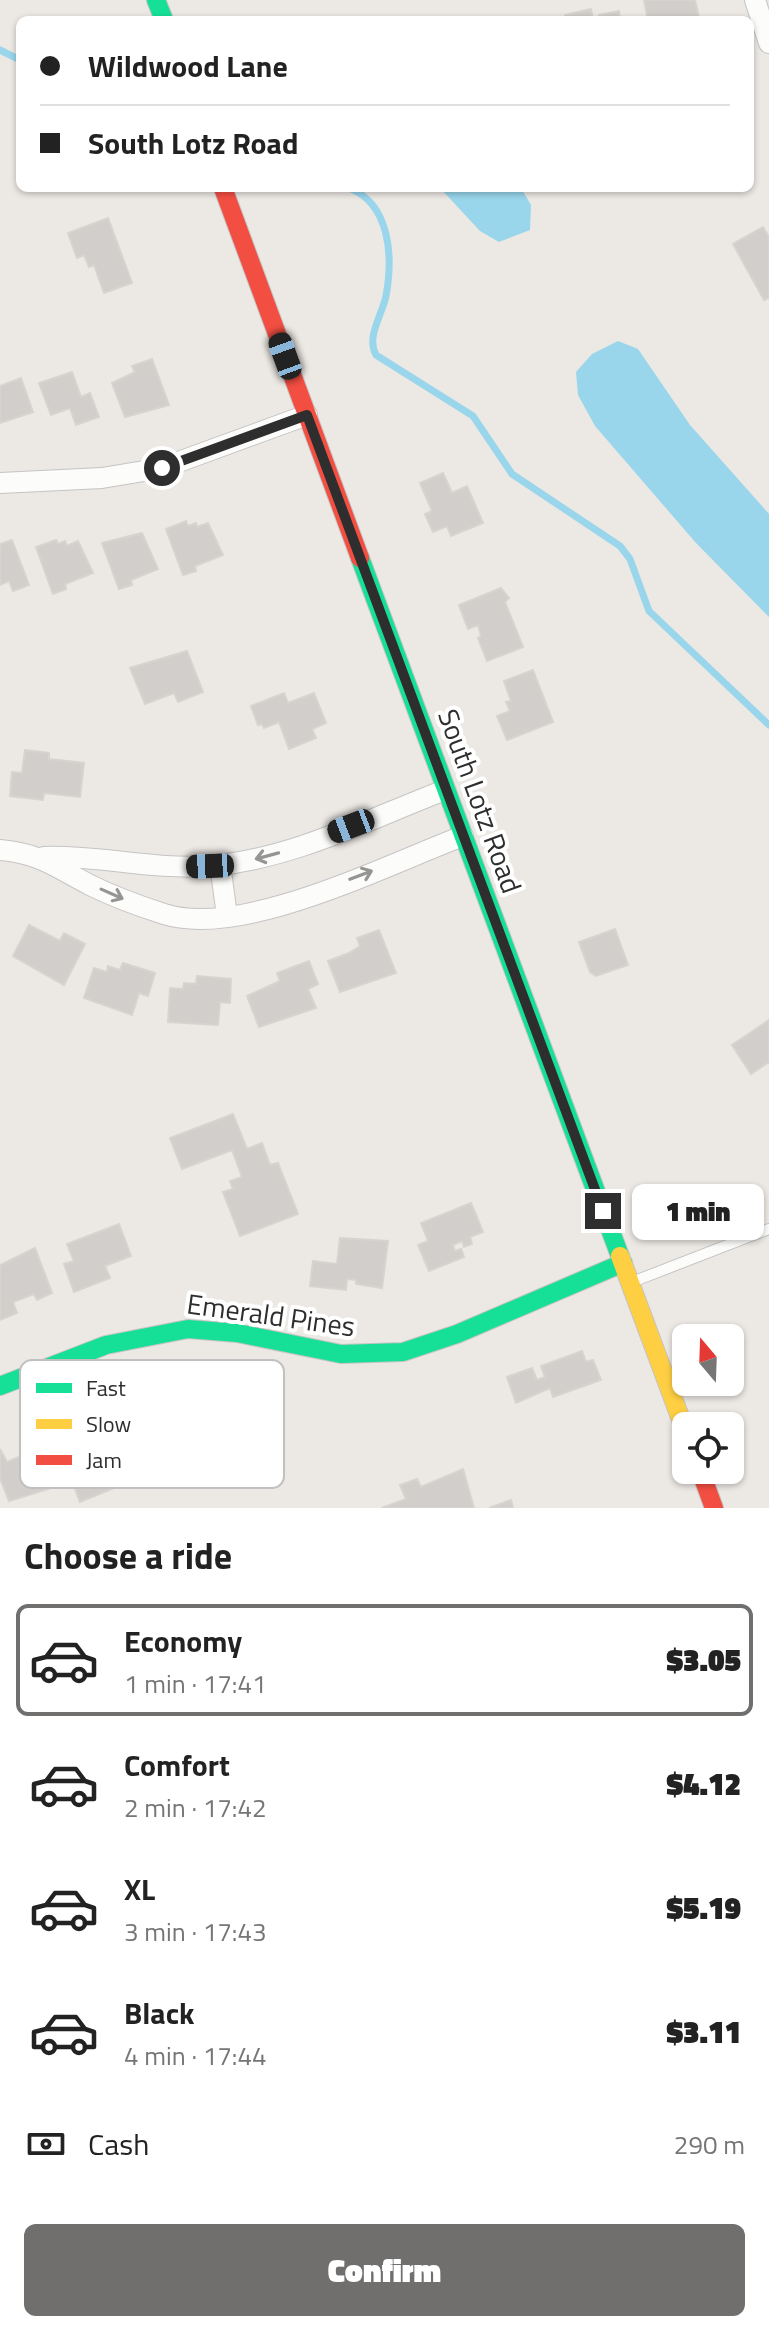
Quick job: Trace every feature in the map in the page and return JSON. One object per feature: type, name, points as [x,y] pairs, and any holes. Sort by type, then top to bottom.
[{"type":"street","points":[[755,0],[769,43]]},
{"type":"street","name":"South Lotz Road","points":[[224,192],[678,1412]]},
{"type":"street","points":[[0,483],[102,478],[162,468],[307,415]]},
{"type":"street","points":[[0,850],[44,857],[70,856],[174,867],[220,864],[296,848],[445,790]]},
{"type":"street","points":[[44,857],[90,885],[170,916],[227,916],[282,906],[463,836]]},
{"type":"street","points":[[220,864],[227,916]]},
{"type":"street","name":"Emerald Pines","points":[[68,1360],[123,1339],[171,1330],[220,1331],[334,1355],[388,1354],[441,1341],[555,1289],[623,1263]]},
{"type":"street","name":"Emerald Pines","points":[[0,1386],[20,1378]]},
{"type":"street","points":[[705,1484],[714,1508]]},
{"type":"lane","points":[[630,1282],[769,1229]]},
{"type":"water","points":[[444,192],[523,192],[531,205],[530,230],[499,242],[480,231]]},
{"type":"water","points":[[618,341],[638,349],[690,425],[769,514],[769,617],[696,543],[595,426],[578,395],[576,372],[592,354]]},
{"type":"building","points":[[644,0],[695,0],[699,16],[647,16]]},
{"type":"building","points":[[591,9],[592,16],[565,16]]},
{"type":"building","points":[[619,11],[620,16],[599,16]]},
{"type":"building","points":[[108,218],[132,283],[104,293],[94,265],[89,267],[84,255],[77,258],[68,233]]},
{"type":"building","points":[[763,227],[769,237],[769,298],[764,300],[733,244]]},
{"type":"building","points":[[152,359],[169,405],[125,417],[112,383],[135,372],[132,366]]},
{"type":"building","points":[[72,372],[81,397],[90,393],[99,417],[76,425],[70,408],[51,415],[39,383]]},
{"type":"building","points":[[21,378],[33,412],[0,423],[0,386]]},
{"type":"building","points":[[443,473],[452,493],[467,486],[483,523],[451,536],[447,526],[433,532],[425,514],[432,511],[420,483]]},
{"type":"building","points":[[186,521],[188,526],[196,523],[197,527],[208,523],[223,555],[195,566],[196,571],[183,575],[166,529]]},
{"type":"building","points":[[142,533],[158,569],[131,580],[132,585],[119,589],[102,543]]},
{"type":"building","points":[[12,540],[29,585],[13,591],[9,581],[0,585],[0,544]]},
{"type":"building","points":[[56,540],[58,544],[65,541],[67,546],[78,541],[93,573],[65,584],[66,589],[53,594],[36,547]]},
{"type":"building","points":[[501,588],[509,598],[505,602],[523,647],[487,661],[478,638],[481,636],[478,625],[468,629],[459,605]]},
{"type":"building","points":[[187,651],[203,692],[178,702],[174,693],[145,704],[130,668]]},
{"type":"building","points":[[533,670],[553,722],[507,740],[497,716],[510,711],[506,702],[511,701],[504,681]]},
{"type":"building","points":[[284,693],[288,703],[314,693],[326,723],[312,729],[316,738],[289,749],[279,722],[264,728],[262,724],[258,725],[251,706]]},
{"type":"building","points":[[25,750],[49,753],[49,759],[84,763],[80,797],[44,793],[43,800],[10,796],[12,772],[22,773]]},
{"type":"building","points":[[29,925],[60,941],[64,933],[85,944],[64,985],[13,956]]},
{"type":"building","points":[[615,929],[628,965],[596,976],[590,972],[579,942]]},
{"type":"building","points":[[379,930],[396,973],[340,992],[328,961],[360,946],[357,938]]},
{"type":"building","points":[[309,961],[318,984],[308,989],[316,1008],[259,1027],[247,996],[280,981],[277,973]]},
{"type":"building","points":[[123,963],[155,973],[148,996],[139,993],[132,1015],[84,998],[94,968],[107,972],[108,966],[120,970]]},
{"type":"building","points":[[197,976],[231,979],[230,1003],[220,1002],[218,1025],[168,1022],[170,988],[183,989],[184,983],[196,984]]},
{"type":"building","points":[[769,1020],[769,1062],[751,1074],[732,1045]]},
{"type":"building","points":[[233,1114],[247,1149],[262,1143],[270,1165],[278,1163],[298,1214],[240,1236],[223,1192],[233,1189],[230,1181],[242,1177],[232,1150],[182,1169],[170,1138]]},
{"type":"building","points":[[471,1203],[483,1232],[470,1237],[472,1244],[464,1247],[462,1241],[453,1245],[455,1251],[461,1249],[464,1257],[429,1271],[418,1245],[428,1241],[421,1223]]},
{"type":"building","points":[[119,1224],[131,1256],[105,1266],[110,1278],[74,1292],[64,1264],[74,1261],[67,1244]]},
{"type":"building","points":[[340,1238],[388,1241],[382,1288],[356,1284],[356,1280],[347,1279],[346,1290],[310,1286],[313,1261],[337,1264]]},
{"type":"building","points":[[35,1248],[52,1293],[37,1300],[34,1294],[13,1302],[17,1313],[0,1320],[0,1265]]},
{"type":"building","points":[[582,1351],[586,1362],[593,1360],[601,1380],[553,1397],[550,1388],[516,1403],[507,1377],[532,1368],[537,1380],[545,1377],[541,1366]]},
{"type":"building","points":[[0,1449],[7,1462],[20,1457],[20,1488],[51,1488],[9,1501],[0,1478]]},
{"type":"building","points":[[463,1469],[474,1508],[382,1508],[406,1499],[400,1485],[417,1479],[421,1487]]},
{"type":"building","points":[[75,1488],[114,1488],[80,1502]]},
{"type":"building","points":[[511,1500],[513,1508],[489,1508]]},
{"type":"waterway","points":[[0,50],[16,58]]},
{"type":"waterway","points":[[356,192],[373,206],[381,219],[388,249],[386,296],[373,341],[376,355],[473,416],[512,474],[620,546],[630,559],[649,611],[769,725]]},
{"type":"traffic: fast","points":[[156,0],[162,16]]},
{"type":"traffic: fast","points":[[360,558],[620,1256]]},
{"type":"traffic: fast","points":[[67,1360],[106,1345],[188,1329],[237,1333],[341,1354],[403,1352],[457,1334],[623,1263]]},
{"type":"traffic: fast","points":[[0,1386],[20,1378]]},
{"type":"traffic: slow","points":[[620,1256],[678,1412]]},
{"type":"traffic: jam","points":[[224,192],[360,558]]},
{"type":"traffic: jam","points":[[705,1484],[714,1508]]},
{"type":"route","points":[[162,468],[307,415],[603,1211]]}]
